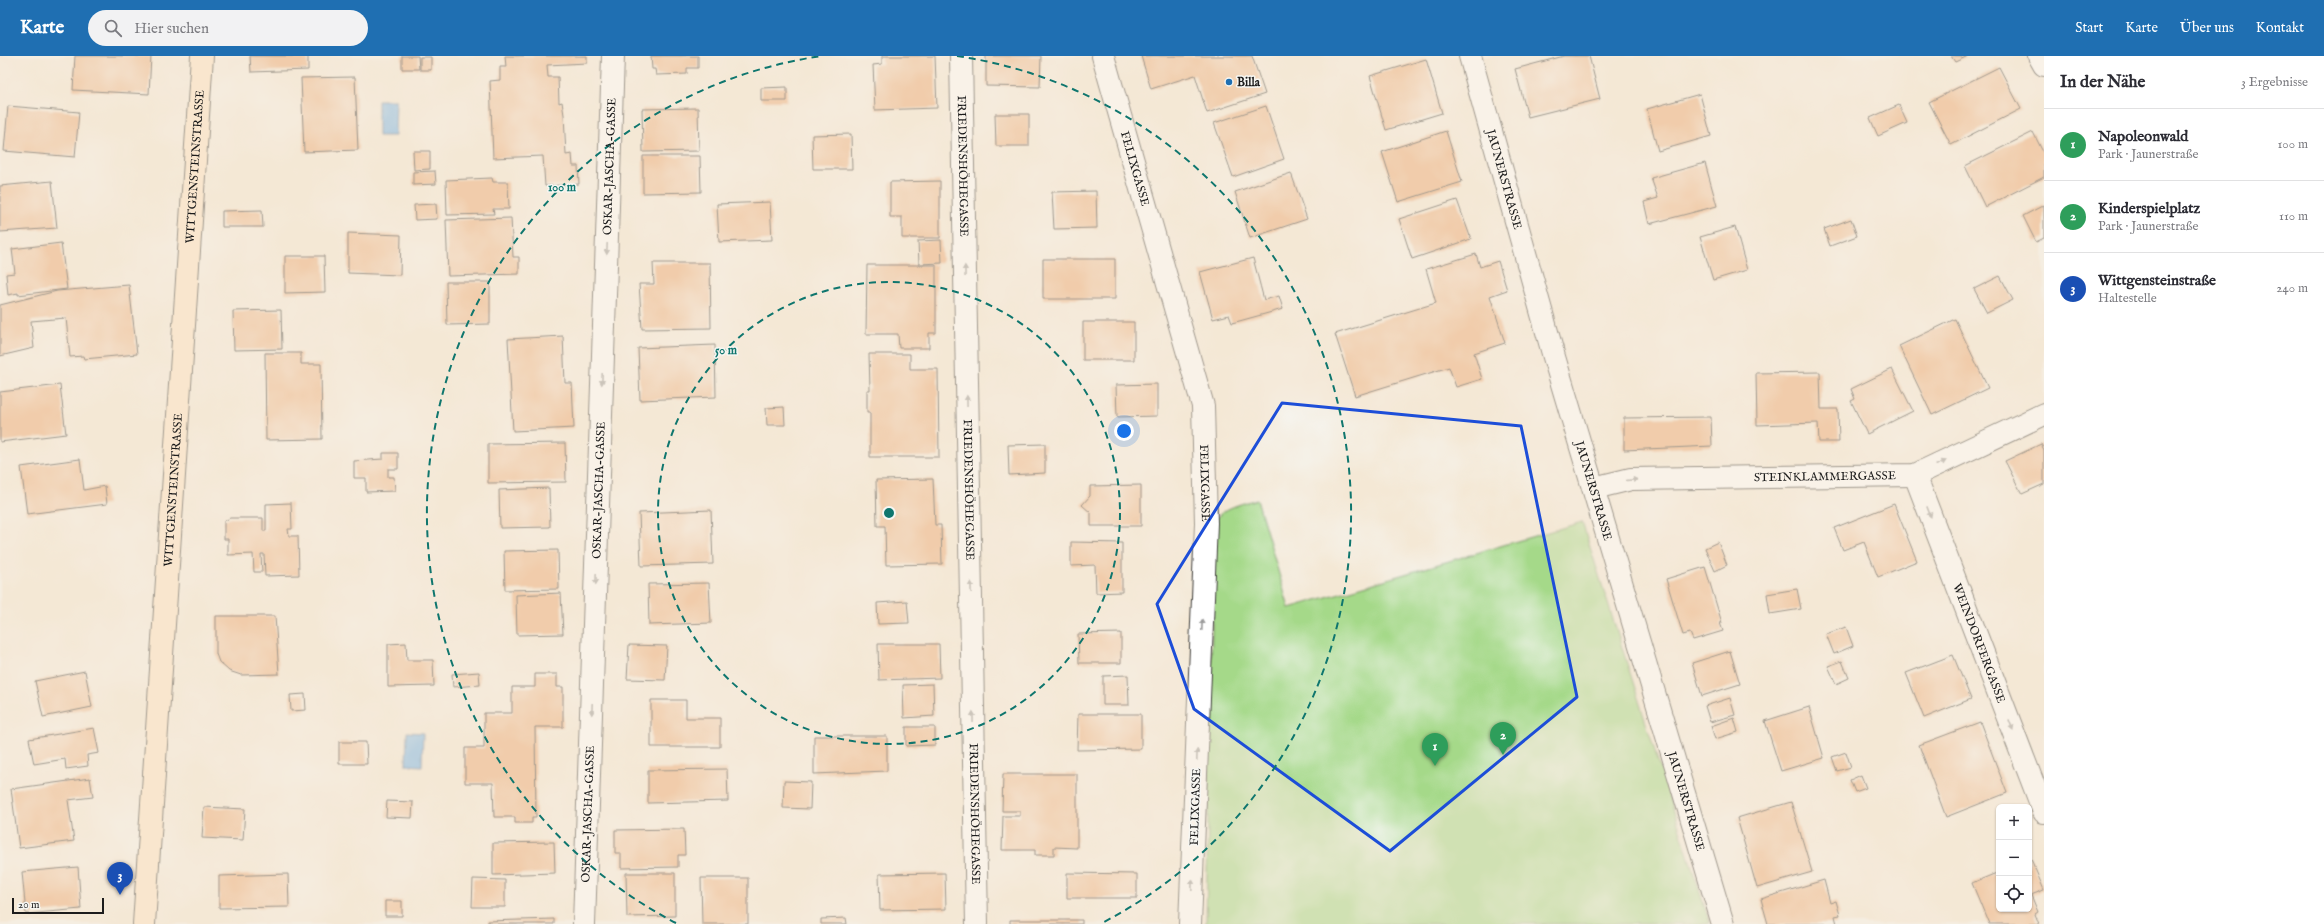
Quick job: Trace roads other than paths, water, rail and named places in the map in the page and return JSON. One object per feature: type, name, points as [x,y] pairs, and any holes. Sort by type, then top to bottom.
[{"type":"street","name":"WITTGENSTEINSTRASSE","points":[[144,924],[202,56]]},
{"type":"street","name":"OSKAR-JASCHA-GASSE","points":[[584,924],[613,56]]},
{"type":"street","name":"FRIEDENSHÖHEGASSE","points":[[961,56],[977,924]]},
{"type":"street","name":"FELIXGASSE","points":[[1103,56],[1203,406],[1206,523],[1190,924]]},
{"type":"street","name":"JAUNERSTRASSE","points":[[1470,56],[1554,357],[1723,924]]},
{"type":"street","points":[[2039,56],[2044,65]]},
{"type":"street","name":"STEINKLAMMERGASSE","points":[[1594,488],[1631,479],[1915,475],[2044,414]]},
{"type":"street","name":"WEINDORFERGASSE","points":[[1915,475],[2044,812]]},
{"type":"water","points":[[378,100],[396,100],[395,136],[378,136]]},
{"type":"water","points":[[407,732],[423,733],[422,766],[406,765]]},
{"type":"place","name":"Billa","points":[[1229,82]]},
{"type":"place","name":"Kinderspielplatz","points":[[1503,755]]},
{"type":"place","name":"Napoleonwald","points":[[1435,766]]},
{"type":"place","name":"Wittgensteinstraße","points":[[120,895]]}]
